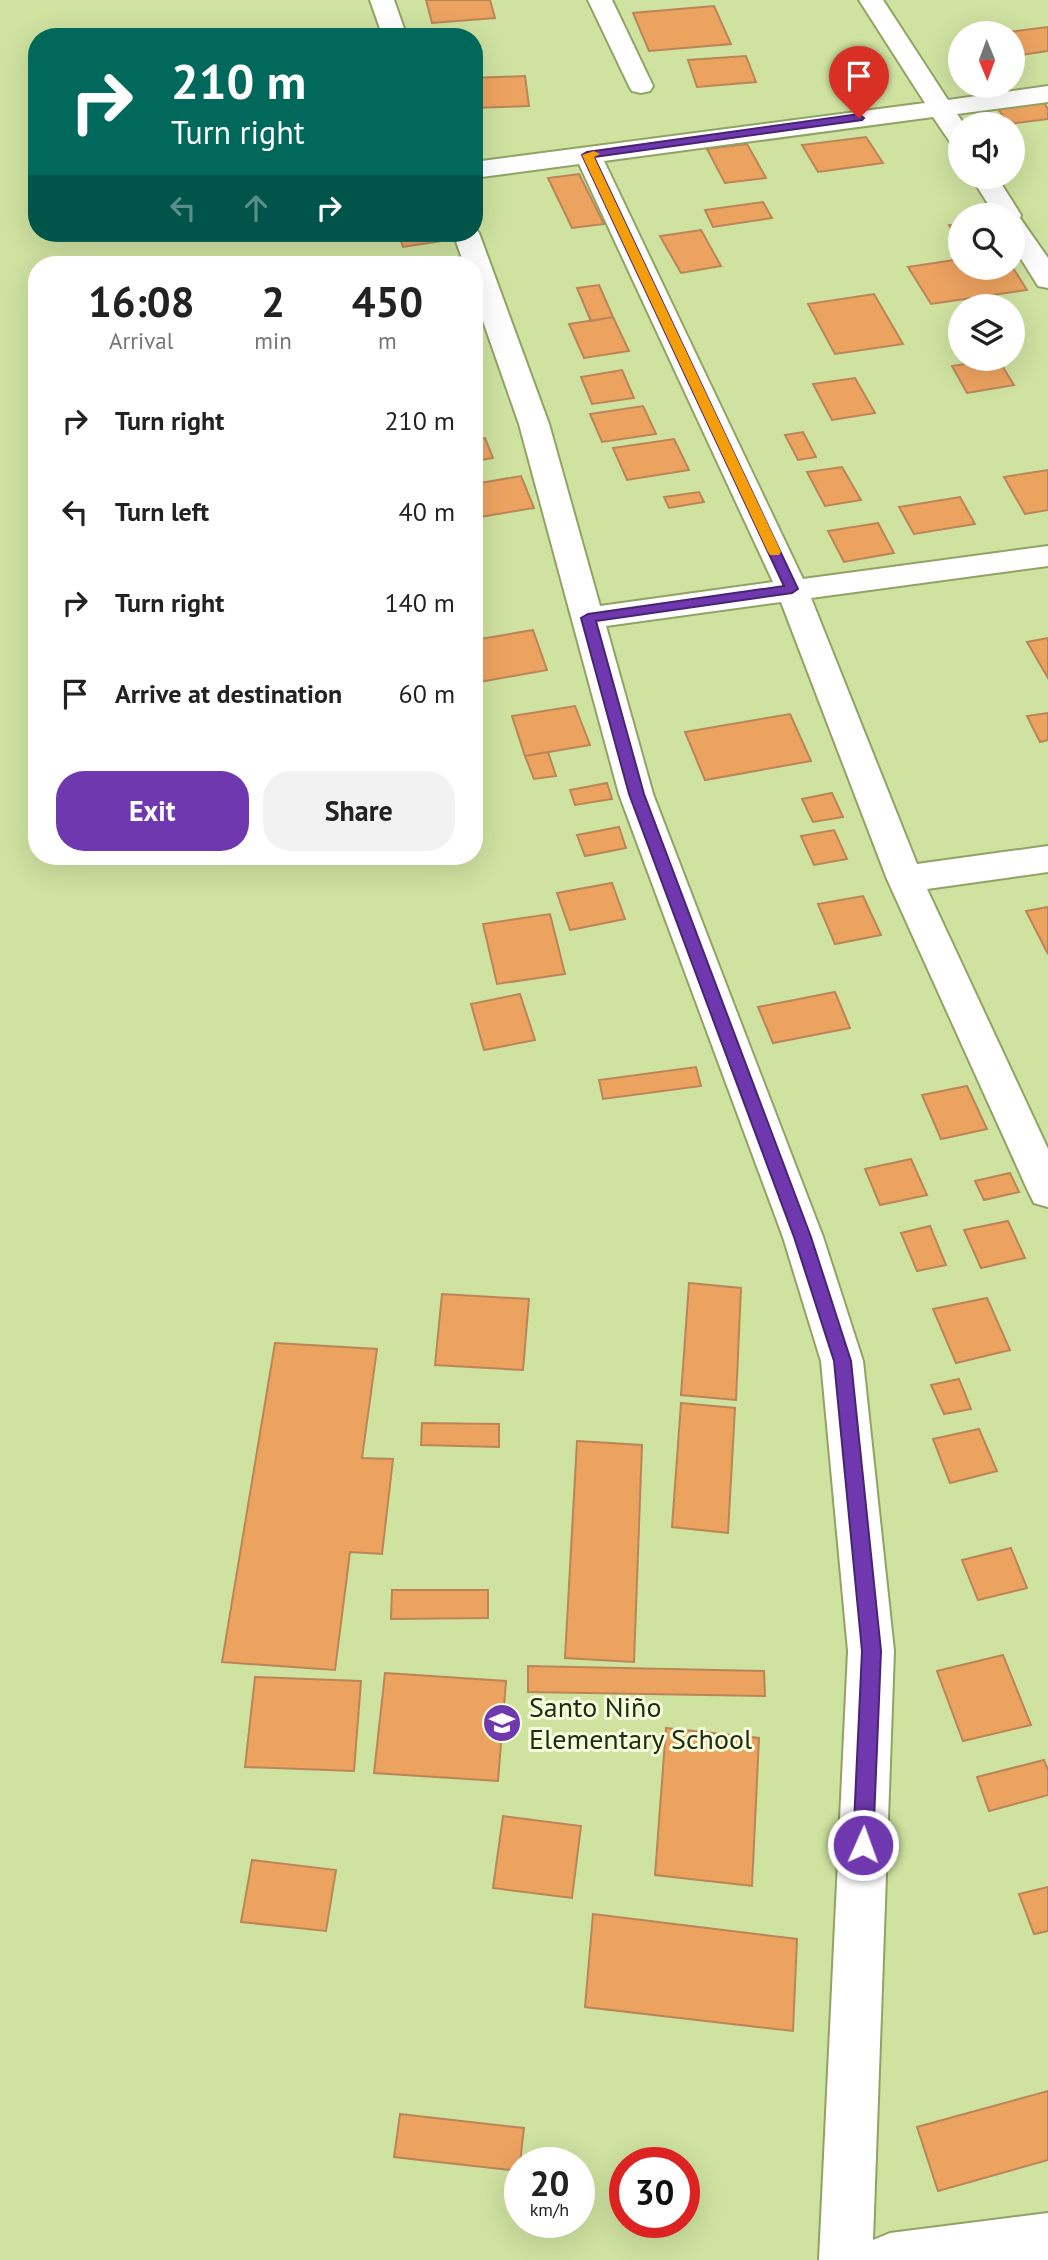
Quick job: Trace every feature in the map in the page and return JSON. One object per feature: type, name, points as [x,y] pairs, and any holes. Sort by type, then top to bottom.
[{"type":"street","points":[[382,0],[392,28]]},
{"type":"street","points":[[600,0],[641,86]]},
{"type":"street","points":[[871,0],[948,119]]},
{"type":"street","points":[[483,169],[940,106],[1048,94]]},
{"type":"street","points":[[587,155],[792,589],[905,879],[1048,1191]]},
{"type":"street","points":[[1025,243],[1048,280]]},
{"type":"street","points":[[483,281],[534,424],[636,794],[803,1237],[842,1361],[871,1651],[846,2260]]},
{"type":"street","points":[[588,618],[1048,556]]},
{"type":"street","points":[[905,879],[1048,859]]},
{"type":"street","points":[[890,2260],[1048,2239]]},
{"type":"building","points":[[426,0],[490,0],[495,18],[432,23]]},
{"type":"building","points":[[714,6],[731,44],[649,51],[633,13]]},
{"type":"building","points":[[1048,27],[1048,51],[1026,54],[1026,30]]},
{"type":"building","points":[[746,56],[756,82],[697,87],[688,60]]},
{"type":"building","points":[[525,76],[529,106],[483,108],[483,78]]},
{"type":"building","points":[[1044,103],[1048,109],[1048,119],[1025,122],[1025,112],[1000,112],[998,109]]},
{"type":"building","points":[[866,137],[883,163],[818,172],[802,145]]},
{"type":"building","points":[[747,144],[766,178],[725,183],[707,149]]},
{"type":"building","points":[[579,174],[604,224],[572,228],[548,178]]},
{"type":"building","points":[[763,202],[772,218],[713,227],[705,210]]},
{"type":"building","points":[[701,230],[721,266],[681,273],[660,236]]},
{"type":"building","points":[[401,242],[436,242],[403,247]]},
{"type":"building","points":[[948,261],[948,280],[1021,280],[1027,290],[1000,294],[948,294],[948,302],[931,304],[908,267]]},
{"type":"building","points":[[599,285],[613,317],[591,321],[577,288]]},
{"type":"building","points":[[874,294],[903,344],[835,354],[808,304]]},
{"type":"building","points":[[613,317],[629,351],[584,358],[569,324]]},
{"type":"building","points":[[622,370],[634,398],[592,404],[581,377]]},
{"type":"building","points":[[955,371],[1005,371],[1014,385],[967,393]]},
{"type":"building","points":[[855,378],[875,413],[832,420],[813,384]]},
{"type":"building","points":[[643,406],[656,434],[602,442],[590,414]]},
{"type":"building","points":[[803,432],[816,457],[798,460],[785,435]]},
{"type":"building","points":[[485,438],[493,458],[483,460]]},
{"type":"building","points":[[674,439],[689,470],[627,480],[613,448]]},
{"type":"building","points":[[842,467],[861,500],[825,506],[807,472]]},
{"type":"building","points":[[1048,470],[1048,510],[1025,514],[1004,477]]},
{"type":"building","points":[[521,476],[534,508],[483,516],[483,482]]},
{"type":"building","points":[[699,492],[704,502],[669,508],[664,497]]},
{"type":"building","points":[[960,497],[975,524],[914,534],[899,507]]},
{"type":"building","points":[[878,523],[894,553],[844,562],[828,531]]},
{"type":"building","points":[[533,630],[547,670],[483,681],[483,638]]},
{"type":"building","points":[[1048,638],[1048,678],[1027,642]]},
{"type":"building","points":[[575,706],[590,745],[525,756],[512,716]]},
{"type":"building","points":[[1048,713],[1048,740],[1040,742],[1027,716]]},
{"type":"building","points":[[790,714],[811,761],[705,780],[685,732]]},
{"type":"building","points":[[548,752],[556,776],[534,779],[525,756]]},
{"type":"building","points":[[607,783],[612,799],[575,805],[570,790]]},
{"type":"building","points":[[832,793],[843,817],[813,822],[802,799]]},
{"type":"building","points":[[619,827],[626,848],[585,856],[577,835]]},
{"type":"building","points":[[834,830],[847,859],[814,865],[801,836]]},
{"type":"building","points":[[612,883],[625,919],[570,930],[557,893]]},
{"type":"building","points":[[863,896],[881,935],[835,944],[818,904]]},
{"type":"building","points":[[1048,907],[1048,954],[1026,911]]},
{"type":"building","points":[[550,914],[565,974],[497,984],[483,924]]},
{"type":"building","points":[[835,992],[850,1028],[773,1043],[758,1007]]},
{"type":"building","points":[[520,994],[535,1040],[484,1050],[471,1004]]},
{"type":"building","points":[[696,1067],[701,1086],[603,1099],[599,1080]]},
{"type":"building","points":[[967,1086],[987,1129],[941,1139],[922,1095]]},
{"type":"building","points":[[911,1159],[927,1195],[880,1205],[865,1169]]},
{"type":"building","points":[[1010,1173],[1019,1192],[984,1200],[975,1181]]},
{"type":"building","points":[[1008,1221],[1025,1258],[981,1268],[964,1230]]},
{"type":"building","points":[[930,1226],[946,1265],[917,1271],[901,1233]]},
{"type":"building","points":[[689,1283],[741,1288],[736,1400],[681,1395]]},
{"type":"building","points":[[442,1294],[529,1299],[523,1370],[435,1365]]},
{"type":"building","points":[[987,1298],[1010,1350],[956,1363],[933,1309]]},
{"type":"building","points":[[275,1343],[377,1349],[362,1458],[393,1459],[382,1554],[350,1552],[335,1670],[222,1662]]},
{"type":"building","points":[[959,1379],[971,1409],[944,1414],[931,1385]]},
{"type":"building","points":[[681,1403],[735,1408],[728,1533],[672,1527]]},
{"type":"building","points":[[422,1423],[499,1424],[499,1447],[421,1445]]},
{"type":"building","points":[[979,1429],[997,1471],[950,1483],[933,1439]]},
{"type":"building","points":[[577,1441],[642,1445],[634,1662],[565,1658]]},
{"type":"building","points":[[1011,1548],[1027,1588],[978,1600],[962,1560]]},
{"type":"building","points":[[392,1590],[488,1590],[488,1618],[391,1619]]},
{"type":"building","points":[[1003,1655],[1031,1725],[963,1741],[937,1671]]},
{"type":"building","points":[[528,1666],[764,1671],[765,1696],[528,1692]]},
{"type":"building","points":[[385,1673],[506,1681],[498,1781],[374,1773]]},
{"type":"building","points":[[255,1677],[361,1681],[354,1771],[245,1767]]},
{"type":"building","points":[[666,1728],[759,1738],[752,1886],[655,1875]]},
{"type":"building","points":[[1044,1760],[1048,1770],[1048,1795],[989,1811],[977,1777]]},
{"type":"building","points":[[503,1816],[581,1826],[572,1898],[493,1888]]},
{"type":"building","points":[[252,1860],[336,1870],[326,1931],[241,1922]]},
{"type":"building","points":[[1048,1887],[1048,1931],[1034,1934],[1019,1894]]},
{"type":"building","points":[[593,1914],[797,1939],[793,2031],[585,2007]]},
{"type":"building","points":[[1048,2091],[1048,2160],[938,2191],[917,2127]]},
{"type":"building","points":[[400,2114],[524,2128],[522,2147],[504,2147],[504,2169],[394,2157]]},
{"type":"slow traffic","points":[[594,154],[587,155],[775,552]]},
{"type":"place","name":"Santo Niño Elementary School","points":[[502,1723]]},
{"type":"route","points":[[859,118],[587,155],[792,589],[588,618],[636,794],[803,1237],[842,1361],[871,1651],[863,1845]]}]
